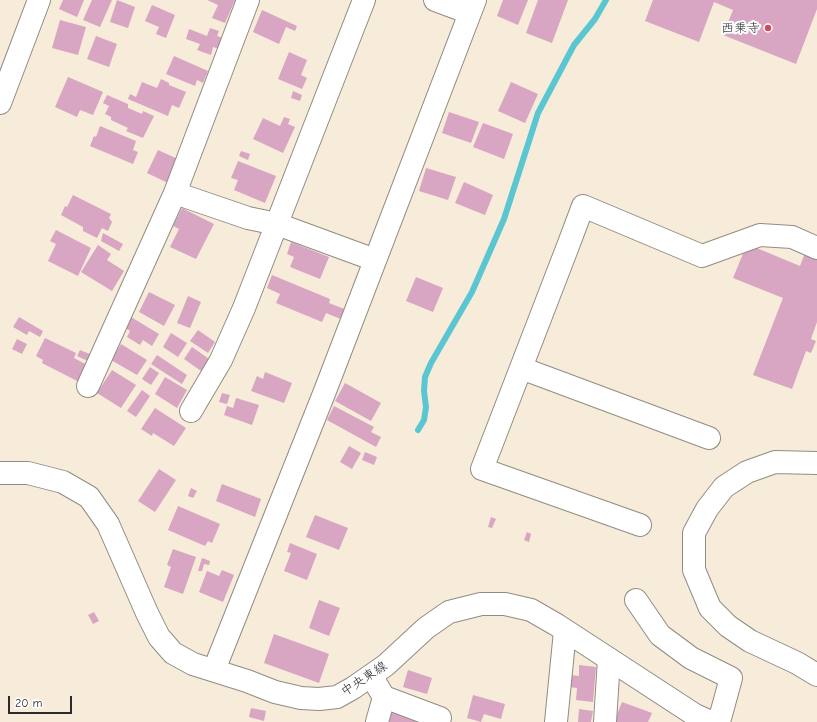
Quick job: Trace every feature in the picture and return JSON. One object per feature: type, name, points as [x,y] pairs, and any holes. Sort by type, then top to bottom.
[{"type":"street","points":[[0,103],[39,0]]},
{"type":"street","points":[[88,386],[175,193],[248,0]]},
{"type":"street","points":[[191,411],[221,360],[244,308],[364,0]]},
{"type":"street","points":[[214,670],[322,398],[473,6],[435,0]]},
{"type":"street","points":[[175,193],[248,218],[277,224],[375,260]]},
{"type":"street","points":[[640,525],[482,469],[582,206],[702,256],[760,235],[792,237],[817,248]]},
{"type":"street","points":[[521,368],[709,438]]},
{"type":"street","points":[[817,463],[775,462],[747,472],[724,487],[706,509],[694,533],[694,570],[710,608],[728,626],[750,641],[797,663],[817,675]]},
{"type":"street","name":"中央東線","points":[[0,473],[28,473],[63,482],[89,497],[108,524],[159,637],[174,653],[193,664],[275,692],[301,698],[337,697],[386,666],[426,628],[449,612],[481,604],[505,604],[531,610],[695,715],[711,722]]},
{"type":"street","points":[[636,600],[660,635],[691,658],[731,678],[718,722]]},
{"type":"street","points":[[556,722],[565,631]]},
{"type":"street","points":[[604,722],[609,659]]},
{"type":"street","points":[[371,676],[384,697],[440,718]]},
{"type":"street","points":[[377,722],[384,697]]},
{"type":"building","points":[[63,0],[84,0],[77,17],[59,9]]},
{"type":"building","points":[[92,0],[112,0],[100,27],[83,20]]},
{"type":"building","points":[[117,0],[135,7],[128,28],[110,22]]},
{"type":"building","points":[[207,0],[235,0],[225,23],[212,18],[218,5]]},
{"type":"building","points":[[503,0],[528,0],[518,25],[497,16]]},
{"type":"building","points":[[538,0],[568,0],[552,43],[526,33]]},
{"type":"building","name":"西乗寺","points":[[653,0],[817,0],[817,9],[796,64],[723,35],[733,10],[714,2],[699,42],[645,21]]},
{"type":"building","points":[[152,5],[175,15],[166,38],[156,34],[159,27],[145,21]]},
{"type":"building","points":[[262,10],[297,26],[295,31],[286,27],[279,44],[253,32]]},
{"type":"building","points":[[60,20],[86,27],[78,55],[52,48]]},
{"type":"building","points":[[210,28],[219,31],[217,36],[223,38],[219,49],[213,47],[211,55],[197,50],[200,44],[186,39],[189,29],[207,36]]},
{"type":"building","points":[[96,36],[117,44],[109,67],[87,59]]},
{"type":"building","points":[[289,52],[307,60],[301,75],[307,78],[302,89],[278,79]]},
{"type":"building","points":[[174,56],[208,71],[203,83],[197,80],[195,86],[166,74]]},
{"type":"building","points":[[68,77],[103,92],[93,115],[80,110],[77,117],[55,107]]},
{"type":"building","points":[[161,79],[169,83],[169,85],[186,92],[179,108],[172,105],[168,116],[128,99],[130,94],[136,97],[142,82],[157,88]]},
{"type":"building","points":[[511,82],[538,94],[525,123],[498,111]]},
{"type":"building","points":[[293,91],[302,95],[300,101],[291,98]]},
{"type":"building","points":[[107,95],[128,104],[128,108],[142,114],[143,111],[154,116],[143,138],[126,131],[128,128],[111,120],[111,117],[105,114],[109,106],[103,103]]},
{"type":"building","points":[[449,112],[479,122],[471,143],[442,133]]},
{"type":"building","points":[[284,117],[290,119],[288,124],[295,127],[283,153],[253,139],[263,118],[280,126]]},
{"type":"building","points":[[483,123],[513,134],[504,159],[473,147]]},
{"type":"building","points":[[100,126],[136,141],[133,150],[138,152],[133,164],[90,146],[94,136],[96,137]]},
{"type":"building","points":[[158,150],[180,160],[168,183],[147,173]]},
{"type":"building","points":[[241,151],[250,154],[248,160],[239,156]]},
{"type":"building","points":[[238,161],[276,176],[265,203],[234,190],[238,180],[231,178]]},
{"type":"building","points":[[426,168],[456,177],[448,200],[419,191]]},
{"type":"building","points":[[464,182],[493,195],[485,215],[455,203]]},
{"type":"building","points":[[73,195],[111,214],[109,218],[112,222],[108,231],[102,228],[97,238],[83,231],[83,227],[61,215],[65,206],[67,207]]},
{"type":"building","points":[[182,208],[214,224],[196,259],[170,247],[179,229],[173,226]]},
{"type":"building","points":[[56,230],[91,248],[78,276],[48,261],[56,244],[50,241]]},
{"type":"building","points":[[103,233],[123,244],[119,251],[101,241]]},
{"type":"building","points":[[291,242],[329,257],[320,279],[290,267],[294,257],[287,254]]},
{"type":"building","points":[[747,244],[800,266],[805,253],[817,258],[817,322],[811,339],[816,341],[811,353],[806,351],[792,389],[753,375],[783,298],[733,278]]},
{"type":"building","points":[[98,245],[111,254],[107,260],[124,271],[112,291],[81,272]]},
{"type":"building","points":[[272,275],[330,299],[329,303],[347,310],[343,320],[326,313],[322,322],[276,303],[280,294],[267,288]]},
{"type":"building","points":[[416,277],[443,288],[433,312],[406,301]]},
{"type":"building","points":[[149,292],[175,305],[164,326],[139,312]]},
{"type":"building","points":[[188,296],[201,302],[190,328],[177,323]]},
{"type":"building","points":[[19,317],[43,331],[40,337],[29,331],[27,335],[13,327]]},
{"type":"building","points":[[131,317],[159,334],[152,346],[143,340],[140,345],[127,337],[130,331],[124,327]]},
{"type":"building","points":[[198,330],[215,342],[208,353],[190,341]]},
{"type":"building","points":[[171,333],[187,343],[178,357],[163,347]]},
{"type":"building","points":[[45,338],[76,353],[74,358],[87,365],[79,382],[42,363],[43,360],[36,356]]},
{"type":"building","points":[[17,339],[27,344],[22,354],[12,349]]},
{"type":"building","points":[[121,344],[147,360],[137,375],[111,360]]},
{"type":"building","points":[[192,347],[212,361],[204,373],[184,359]]},
{"type":"building","points":[[80,350],[92,355],[90,362],[77,356]]},
{"type":"building","points":[[157,355],[187,375],[182,384],[151,364]]},
{"type":"building","points":[[150,367],[159,373],[151,385],[142,379]]},
{"type":"building","points":[[112,370],[136,385],[121,408],[97,393]]},
{"type":"building","points":[[265,372],[292,383],[284,403],[251,391],[257,376],[263,379]]},
{"type":"building","points":[[165,377],[187,390],[177,408],[155,394]]},
{"type":"building","points":[[345,383],[381,403],[371,421],[335,401]]},
{"type":"building","points":[[142,390],[150,396],[136,417],[127,411]]},
{"type":"building","points":[[222,393],[230,395],[227,404],[219,402]]},
{"type":"building","points":[[236,398],[259,405],[252,425],[224,415],[227,406],[233,408]]},
{"type":"building","points":[[334,406],[374,427],[371,432],[381,437],[376,447],[327,420]]},
{"type":"building","points":[[155,408],[186,428],[174,446],[153,433],[152,436],[141,429]]},
{"type":"building","points":[[349,446],[361,453],[352,469],[340,462]]},
{"type":"building","points":[[365,452],[377,457],[374,465],[362,460]]},
{"type":"building","points":[[159,469],[176,480],[155,512],[138,501]]},
{"type":"building","points":[[222,484],[261,499],[255,517],[216,501]]},
{"type":"building","points":[[191,488],[197,491],[193,498],[188,496]]},
{"type":"building","points":[[178,506],[220,524],[212,543],[208,541],[205,546],[168,530]]},
{"type":"building","points":[[315,515],[348,528],[339,550],[306,537]]},
{"type":"building","points":[[491,517],[496,519],[492,528],[488,527]]},
{"type":"building","points":[[527,532],[531,534],[529,542],[524,540]]},
{"type":"building","points":[[290,543],[317,554],[307,580],[284,571],[291,553],[287,552]]},
{"type":"building","points":[[173,549],[196,557],[183,594],[164,587],[171,567],[167,565]]},
{"type":"building","points":[[202,558],[210,561],[209,565],[204,564],[202,571],[198,571]]},
{"type":"building","points":[[222,570],[234,575],[223,602],[199,592],[207,571],[219,576]]},
{"type":"building","points":[[319,600],[340,608],[329,636],[309,628]]},
{"type":"building","points":[[94,612],[99,621],[93,624],[88,615]]},
{"type":"building","points":[[274,634],[329,654],[319,683],[264,663]]},
{"type":"building","points":[[579,665],[596,667],[593,702],[576,700],[577,688],[569,687],[570,675],[579,676]]},
{"type":"building","points":[[408,670],[432,678],[427,694],[403,687]]},
{"type":"building","points":[[473,695],[505,704],[501,719],[484,714],[481,722],[467,718]]},
{"type":"building","points":[[622,702],[652,713],[648,722],[614,722]]},
{"type":"building","points":[[251,708],[266,711],[264,721],[249,717]]},
{"type":"building","points":[[579,709],[593,711],[591,722],[578,722]]},
{"type":"building","points":[[387,710],[417,719],[416,722],[384,722]]},
{"type":"waterway","points":[[418,430],[424,420],[426,407],[424,391],[425,377],[431,363],[472,292],[504,219],[538,113],[574,45],[595,19],[606,0]]},
{"type":"place","name":"西乗寺","points":[[768,28]]}]
